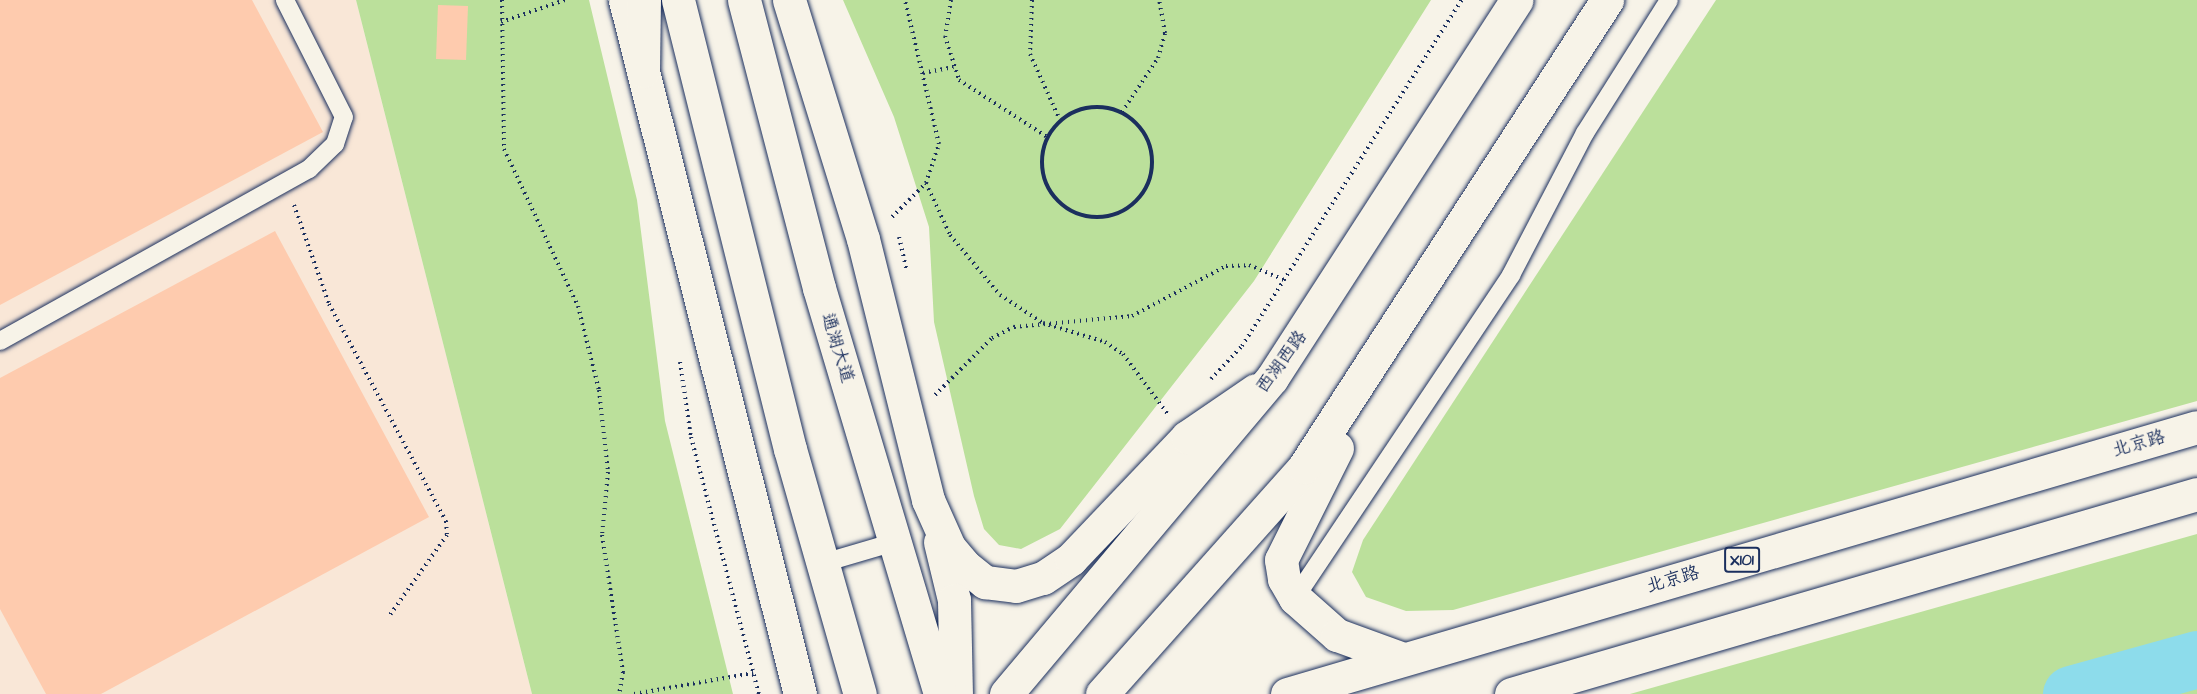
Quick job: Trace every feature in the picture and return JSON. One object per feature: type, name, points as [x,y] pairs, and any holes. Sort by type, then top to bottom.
[{"type":"main road","points":[[626,0],[800,694]]},
{"type":"main road","points":[[643,71],[644,0]]},
{"type":"main road","points":[[678,0],[823,563],[860,694]]},
{"type":"main road","name":"通湖大道","points":[[744,0],[819,288],[940,694]]},
{"type":"main road","points":[[789,0],[863,239],[935,520],[954,600],[956,694]]},
{"type":"main road","name":"西湖西路","points":[[1006,694],[1272,378],[1516,0]]},
{"type":"main road","points":[[1102,694],[1304,467],[1362,381],[1607,0]]},
{"type":"main road","points":[[935,520],[949,547],[985,582],[1016,585],[1043,578],[1071,559],[1188,437],[1272,378]]},
{"type":"main road","points":[[1362,381],[1339,445],[1281,560],[1284,579],[1295,598],[1337,635],[1403,659]]},
{"type":"main road","name":"北京路","points":[[1287,694],[2197,427]]},
{"type":"main road","points":[[1511,694],[2197,494]]},
{"type":"lane","points":[[0,341],[309,169],[335,144],[344,117],[285,0]]},
{"type":"lane","points":[[1295,598],[1511,275],[1585,133],[1669,0]]},
{"type":"lane","points":[[823,563],[895,542]]},
{"type":"path","points":[[502,0],[504,149],[578,306],[599,390],[608,472],[602,535],[623,672],[619,694]]},
{"type":"path","points":[[501,21],[565,0]]},
{"type":"path","points":[[891,217],[926,183],[939,144],[906,0]]},
{"type":"path","points":[[951,0],[945,36],[953,67],[980,97],[1047,137]]},
{"type":"path","points":[[1032,0],[1030,54],[1060,120]]},
{"type":"path","points":[[1122,112],[1158,58],[1165,33],[1159,0]]},
{"type":"path","points":[[1206,384],[1242,346],[1462,0]]},
{"type":"path","points":[[923,73],[953,67]]},
{"type":"path","points":[[1088,107],[1122,112],[1147,136],[1152,171],[1147,188],[1119,214],[1090,217],[1063,207],[1043,175],[1047,137],[1060,120],[1088,107]]},
{"type":"path","points":[[284,183],[329,304],[446,521],[447,535],[390,615]]},
{"type":"path","points":[[926,183],[950,235],[1000,295],[1043,323],[1105,342],[1123,354],[1173,421]]},
{"type":"path","points":[[888,206],[906,277]]},
{"type":"path","points":[[931,399],[993,338],[1014,327],[1043,323],[1105,323],[1132,316],[1226,266],[1249,265],[1284,280]]},
{"type":"path","points":[[634,694],[753,674]]},
{"type":"shaded area","points":[[0,0],[356,0],[532,694],[0,694]]},
{"type":"green space","points":[[356,0],[589,0],[637,200],[665,421],[733,694],[532,694]]},
{"type":"green space","points":[[843,0],[1431,0],[1254,281],[1060,529],[1021,549],[999,545],[984,529],[974,496],[934,322],[929,227],[894,117]]},
{"type":"green space","points":[[1716,0],[2197,0],[2197,401],[1453,610],[1406,611],[1366,597],[1352,572],[1363,540]]},
{"type":"green space","points":[[2197,534],[2197,694],[1630,694]]},
{"type":"building","points":[[0,0],[252,0],[323,132],[0,305]]},
{"type":"building","points":[[438,5],[468,6],[466,60],[436,59]]},
{"type":"building","points":[[275,231],[429,517],[101,694],[46,694],[0,609],[0,378]]},
{"type":"waterway","points":[[2071,694],[2197,659]]}]
